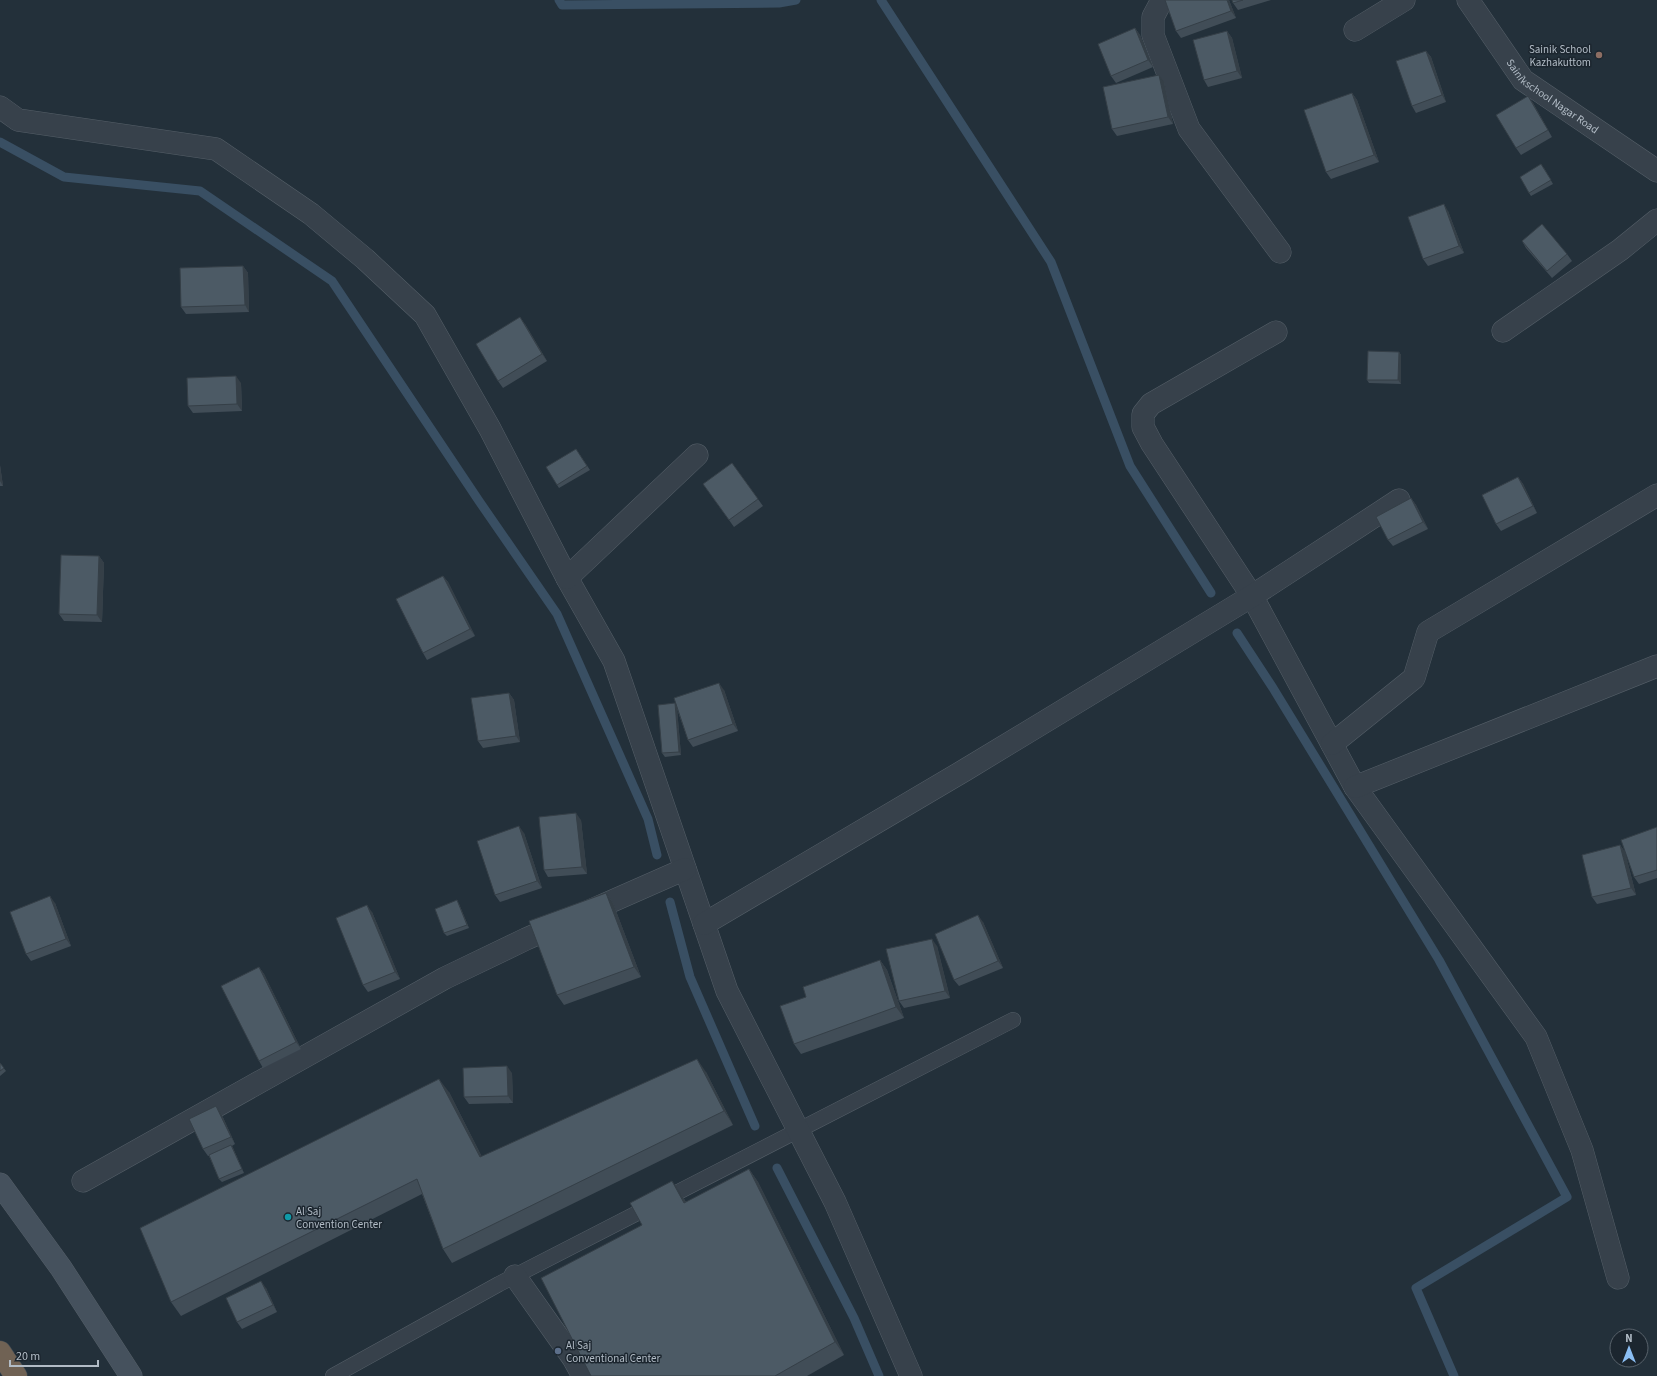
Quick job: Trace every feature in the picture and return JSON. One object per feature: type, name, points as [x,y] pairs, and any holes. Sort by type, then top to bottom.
[{"type":"highway","points":[[0,1352],[16,1376]]},
{"type":"street","points":[[1162,0],[1153,17],[1153,35],[1189,129],[1280,252]]},
{"type":"street","points":[[1354,30],[1404,0]]},
{"type":"street","name":"Sainikschool Nagar Road","points":[[1468,0],[1523,80],[1657,171]]},
{"type":"street","points":[[0,107],[18,120],[216,149],[311,214],[366,259],[424,315],[490,429],[567,578],[614,661],[727,991],[835,1202],[911,1376]]},
{"type":"street","points":[[1503,331],[1620,250],[1657,220]]},
{"type":"street","points":[[1276,332],[1151,404],[1143,414],[1143,427],[1152,444],[1252,596],[1354,787],[1536,1037],[1582,1150],[1618,1278]]},
{"type":"street","points":[[567,578],[697,455]]},
{"type":"street","points":[[1332,744],[1414,678],[1428,632],[1657,495]]},
{"type":"street","points":[[704,924],[958,774],[1252,596],[1399,500]]},
{"type":"street","points":[[1354,787],[1657,666]]},
{"type":"street","points":[[83,1181],[445,978],[526,939],[685,869]]},
{"type":"street","points":[[0,1184],[61,1268],[131,1376]]},
{"type":"street","points":[[514,1276],[573,1358],[583,1376]]},
{"type":"lane","points":[[333,1376],[514,1276],[1013,1020]]},
{"type":"building","points":[[1165,0],[1227,0],[1231,11],[1176,31]]},
{"type":"building","points":[[1232,0],[1243,0],[1233,3]]},
{"type":"building","points":[[1135,28],[1148,60],[1111,76],[1098,44]]},
{"type":"building","points":[[1227,31],[1237,71],[1204,80],[1193,40]]},
{"type":"building","points":[[1426,51],[1442,95],[1412,106],[1396,61]]},
{"type":"building","points":[[1159,75],[1168,117],[1112,129],[1103,87]]},
{"type":"building","points":[[1352,93],[1374,155],[1326,172],[1304,110]]},
{"type":"building","points":[[1528,96],[1548,130],[1516,148],[1496,115]]},
{"type":"building","points":[[1541,164],[1551,180],[1529,193],[1520,177]]},
{"type":"building","points":[[1444,204],[1459,246],[1423,259],[1408,217]]},
{"type":"building","points":[[1542,224],[1567,254],[1547,271],[1522,241]]},
{"type":"building","points":[[243,266],[245,305],[181,307],[180,268]]},
{"type":"building","points":[[520,317],[542,354],[498,381],[476,344]]},
{"type":"building","points":[[1368,351],[1399,352],[1398,380],[1367,380]]},
{"type":"building","points":[[236,376],[237,404],[188,406],[187,378]]},
{"type":"building","points":[[576,449],[587,466],[557,485],[546,467]]},
{"type":"building","points":[[732,463],[758,499],[729,520],[703,484]]},
{"type":"building","points":[[1518,477],[1533,506],[1496,524],[1482,495]]},
{"type":"building","points":[[1411,498],[1423,522],[1388,540],[1376,517]]},
{"type":"building","points":[[61,555],[99,556],[97,615],[59,614]]},
{"type":"building","points":[[443,576],[470,629],[423,653],[396,599]]},
{"type":"building","points":[[719,683],[733,724],[688,740],[674,698]]},
{"type":"building","points":[[509,693],[516,736],[478,741],[471,698]]},
{"type":"building","points":[[675,703],[679,752],[662,753],[658,705]]},
{"type":"building","points":[[576,813],[582,867],[544,870],[539,817]]},
{"type":"building","points":[[519,826],[537,881],[495,895],[477,841]]},
{"type":"building","points":[[1657,827],[1657,870],[1634,877],[1621,840]]},
{"type":"building","points":[[1620,845],[1631,888],[1592,897],[1582,855]]},
{"type":"building","points":[[606,893],[634,967],[557,995],[529,921]]},
{"type":"building","points":[[50,896],[66,939],[26,954],[10,912]]},
{"type":"building","points":[[457,900],[467,925],[444,933],[435,909]]},
{"type":"building","points":[[367,905],[395,972],[363,985],[336,918]]},
{"type":"building","points":[[978,915],[998,961],[954,980],[935,934]]},
{"type":"building","points":[[932,939],[945,991],[899,1001],[886,949]]},
{"type":"building","points":[[880,960],[896,1007],[794,1044],[780,1006],[806,997],[803,987]]},
{"type":"building","points":[[259,967],[296,1042],[259,1061],[221,986]]},
{"type":"building","name":"Al Saj Convention Center","points":[[697,1059],[724,1111],[443,1249],[417,1179],[171,1302],[140,1228],[439,1079],[480,1157]]},
{"type":"building","points":[[0,1063],[4,1068],[0,1071]]},
{"type":"building","points":[[507,1066],[508,1096],[464,1097],[463,1068]]},
{"type":"building","points":[[216,1106],[231,1137],[203,1149],[189,1119]]},
{"type":"building","points":[[231,1145],[242,1169],[219,1179],[209,1155]]},
{"type":"building","points":[[749,1169],[835,1342],[775,1376],[591,1376],[541,1278],[642,1225],[630,1203],[672,1181],[684,1203]]},
{"type":"building","points":[[261,1281],[273,1305],[237,1322],[226,1298]]},
{"type":"waterway","points":[[559,0],[562,5],[779,3],[796,0]]},
{"type":"waterway","points":[[881,0],[1051,262],[1130,466],[1211,593]]},
{"type":"waterway","points":[[0,142],[64,177],[200,191],[332,281],[479,501],[557,614],[648,819],[657,855]]},
{"type":"waterway","points":[[1237,633],[1273,688],[1439,960],[1567,1197],[1416,1288],[1454,1376]]},
{"type":"waterway","points":[[670,902],[690,977],[755,1126]]},
{"type":"waterway","points":[[777,1168],[854,1318],[879,1376]]},
{"type":"place","name":"Sainik School Kazhakuttom","points":[[1599,55]]},
{"type":"place","name":"Al Saj Convention Center","points":[[288,1217]]},
{"type":"place","name":"Al Saj Conventional Center","points":[[558,1351]]}]
